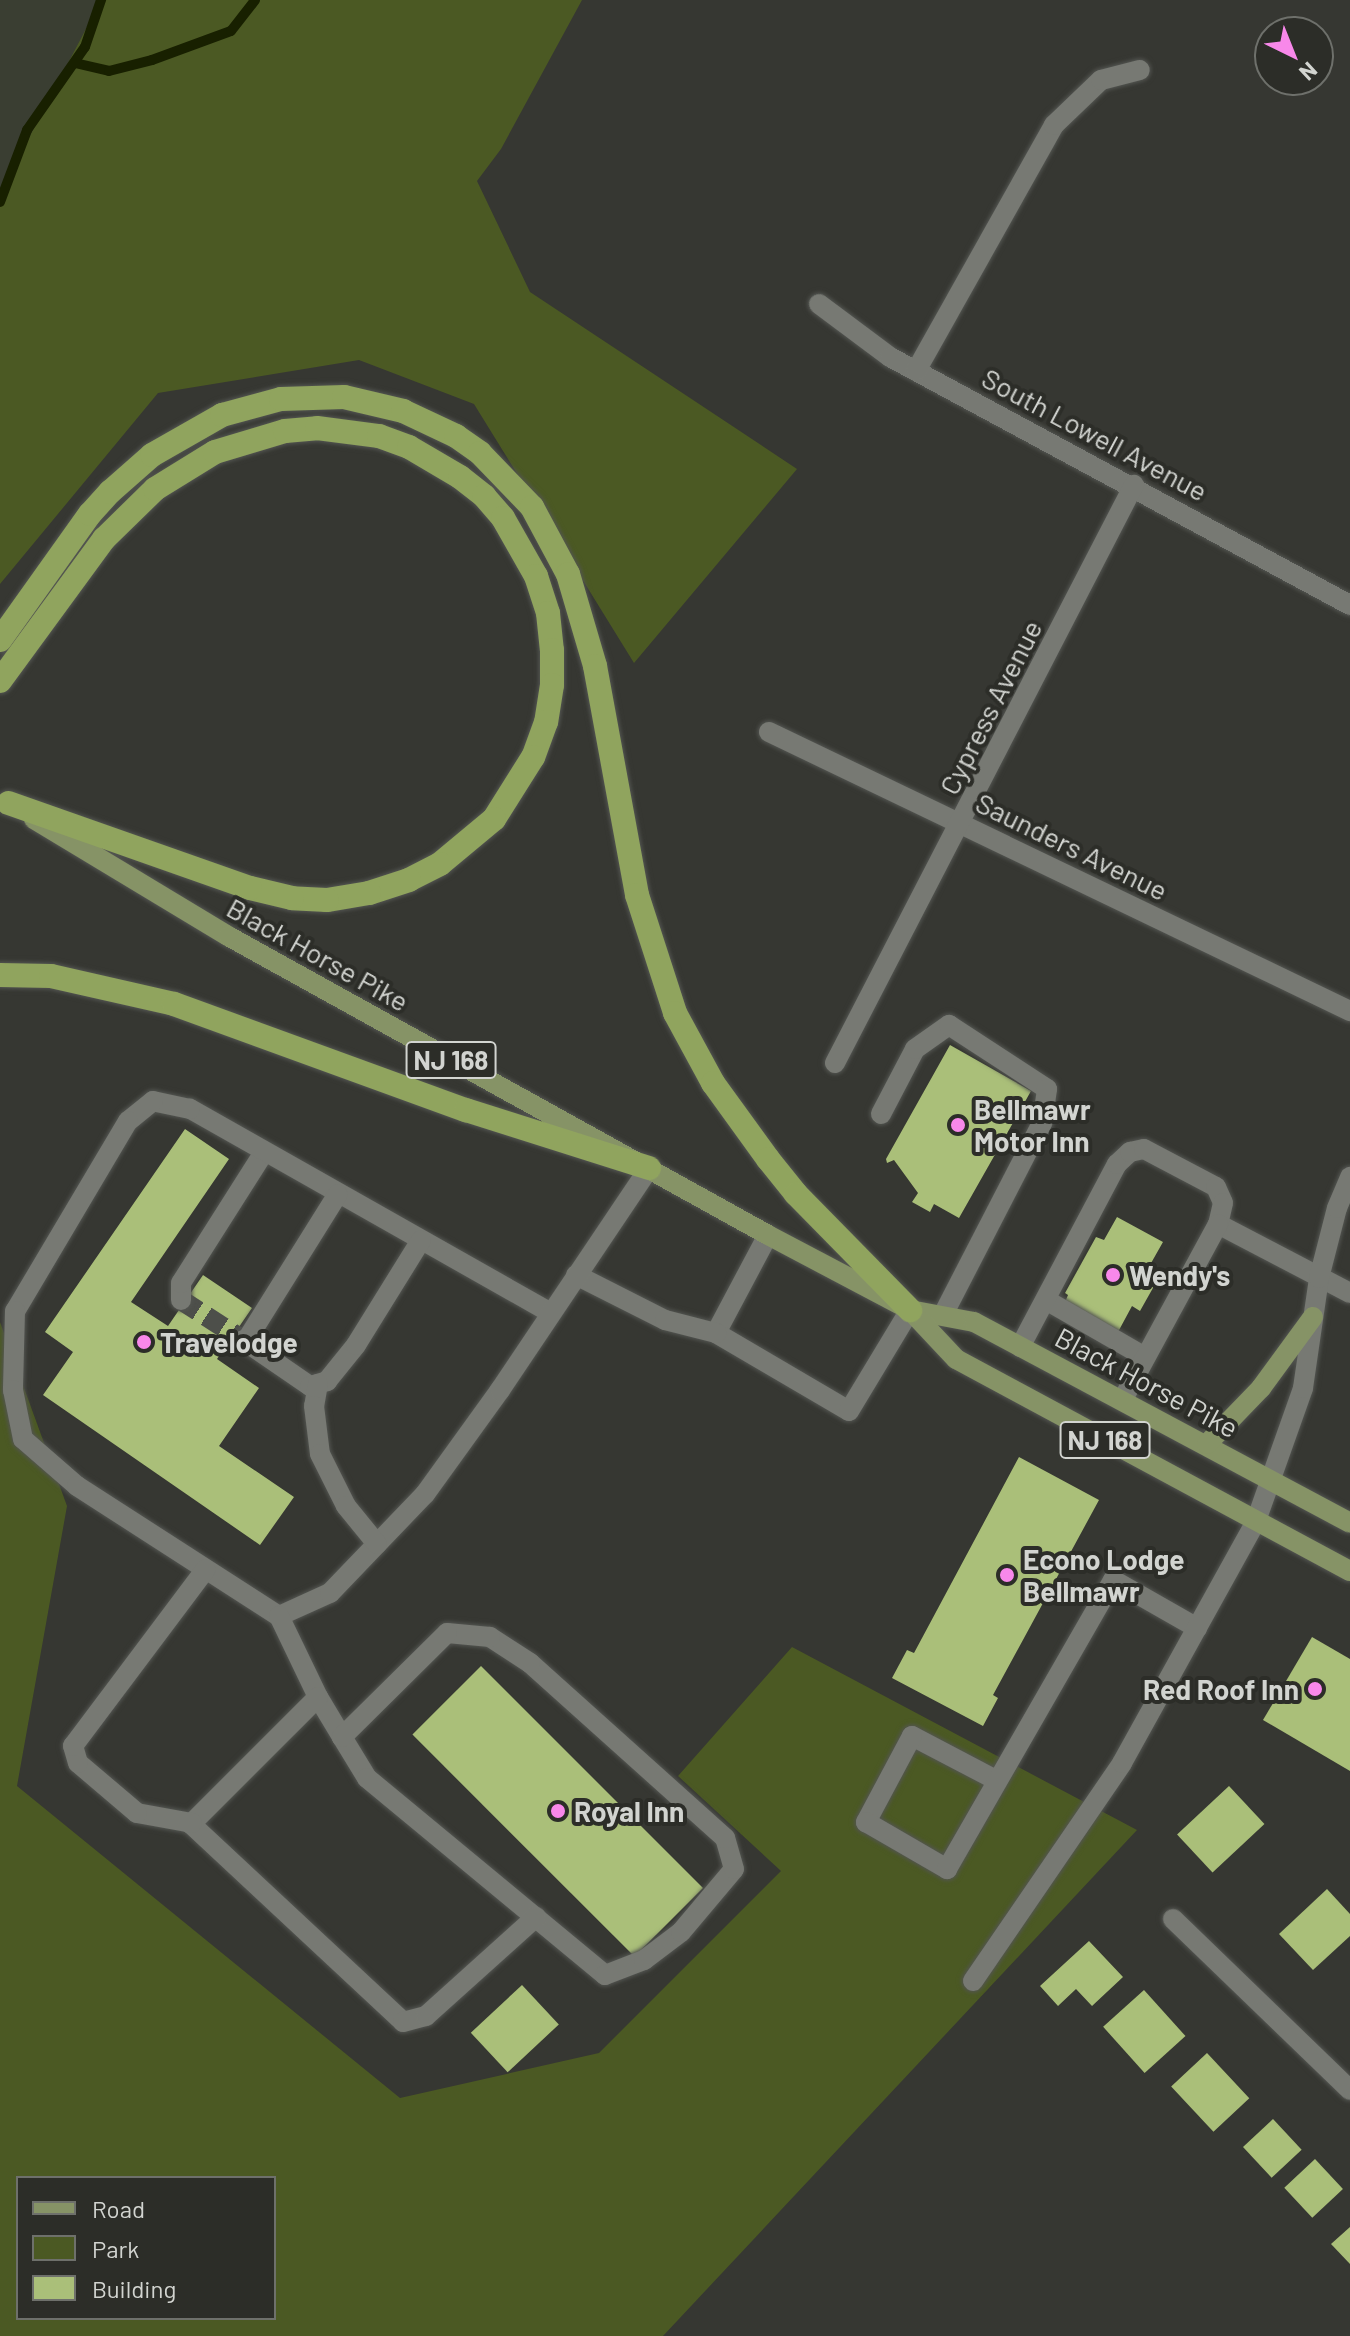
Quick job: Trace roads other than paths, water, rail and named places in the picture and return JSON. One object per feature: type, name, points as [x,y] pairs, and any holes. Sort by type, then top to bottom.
[{"type":"highway","points":[[0,640],[110,492],[152,455],[222,415],[281,399],[344,397],[403,411],[456,436],[480,453],[532,507],[558,549],[573,587],[595,666],[637,895],[656,962],[675,1013],[713,1083],[768,1159],[805,1202],[910,1310]]},
{"type":"highway","points":[[0,681],[104,539],[155,489],[215,452],[285,431],[317,428],[379,436],[409,447],[460,477],[484,496],[503,518],[536,576],[548,613],[552,650],[552,685],[546,722],[533,757],[494,819],[440,864],[409,880],[369,893],[327,900],[292,898],[250,888],[4,801]]},
{"type":"highway","points":[[0,975],[51,976],[174,1004],[466,1110],[649,1168]]},
{"type":"main road","name":"Black Horse Pike","points":[[4,801],[228,936],[768,1235],[910,1310],[956,1359],[1350,1571]]},
{"type":"main road","name":"Black Horse Pike","points":[[910,1310],[974,1322],[1350,1523]]},
{"type":"main road","points":[[1207,1444],[1261,1388],[1313,1317]]},
{"type":"street","points":[[916,371],[1054,125],[1101,80],[1140,70]]},
{"type":"street","name":"South Lowell Avenue","points":[[819,304],[890,357],[1134,485],[1350,605]]},
{"type":"street","name":"Cypress Avenue","points":[[835,1063],[962,823],[1134,485]]},
{"type":"street","name":"Saunders Avenue","points":[[769,732],[1350,1011]]},
{"type":"street","points":[[881,1114],[915,1049],[949,1025],[1047,1089],[1042,1123],[943,1315]]},
{"type":"street","points":[[342,1737],[447,1633],[490,1637],[530,1663],[725,1838],[734,1869],[681,1932],[644,1960],[605,1975],[367,1778],[342,1737],[318,1697],[279,1616],[77,1486],[23,1439],[13,1390],[15,1311],[128,1121],[153,1101],[190,1109],[551,1313]]},
{"type":"street","points":[[1020,1347],[1117,1164],[1130,1152],[1144,1149],[1216,1187],[1223,1203],[1218,1224],[1123,1399]]},
{"type":"street","points":[[181,1300],[181,1283],[264,1152]]},
{"type":"street","points":[[279,1616],[330,1593],[425,1494],[649,1168]]},
{"type":"street","points":[[973,1981],[1122,1763],[1256,1521],[1273,1481],[1303,1388],[1319,1278],[1337,1208],[1350,1177]]},
{"type":"street","points":[[338,1194],[245,1340],[310,1386],[327,1381],[342,1366],[421,1240]]},
{"type":"street","points":[[1218,1224],[1350,1293]]},
{"type":"street","points":[[716,1333],[768,1235]]},
{"type":"street","points":[[576,1275],[665,1320],[716,1333],[849,1411],[910,1310]]},
{"type":"street","points":[[1046,1300],[1145,1357]]},
{"type":"street","points":[[318,1384],[314,1406],[320,1454],[346,1506],[377,1544]]},
{"type":"street","points":[[206,1569],[73,1746],[78,1763],[137,1813],[192,1823],[403,2022],[426,2016],[536,1917]]},
{"type":"street","points":[[996,1780],[912,1736],[866,1822],[947,1869],[1113,1580],[1197,1628]]},
{"type":"street","points":[[192,1823],[318,1697]]},
{"type":"street","points":[[1173,1919],[1350,2090]]},
{"type":"waterway","points":[[0,202],[27,130],[85,47],[101,0]]},
{"type":"waterway","points":[[75,63],[109,71],[152,60],[231,31],[255,0]]},
{"type":"tunnel","points":[[181,1300],[243,1340]]},
{"type":"place","name":"Bellmawr Motor Inn","points":[[958,1125]]},
{"type":"place","name":"Wendy's","points":[[1113,1275]]},
{"type":"place","name":"Travelodge","points":[[144,1342]]},
{"type":"place","name":"Econo Lodge Bellmawr","points":[[1007,1575]]},
{"type":"place","name":"Red Roof Inn","points":[[1315,1689]]},
{"type":"place","name":"Royal Inn","points":[[558,1811]]}]
